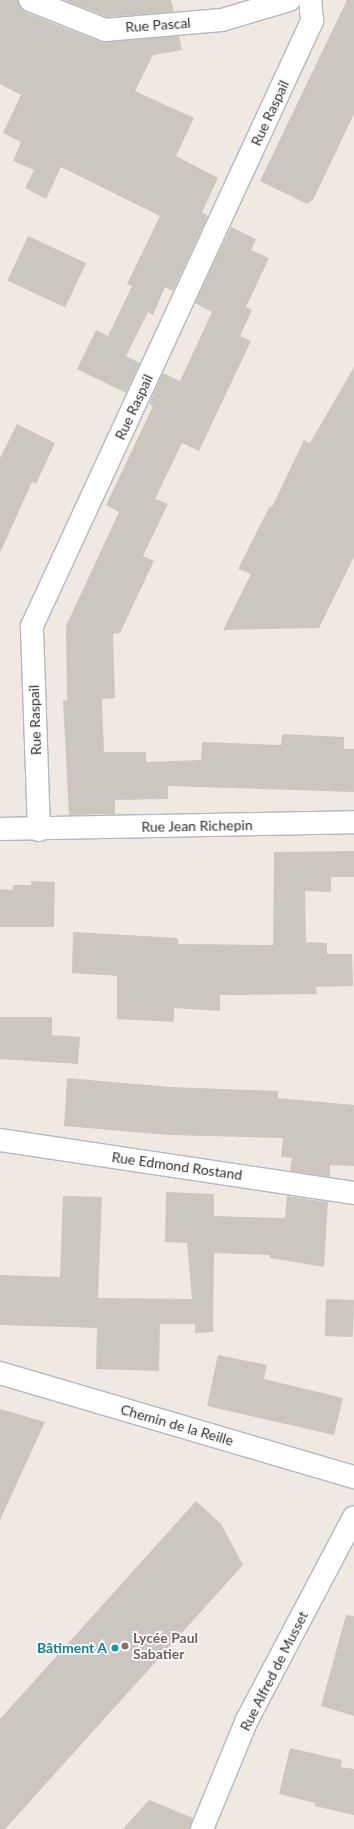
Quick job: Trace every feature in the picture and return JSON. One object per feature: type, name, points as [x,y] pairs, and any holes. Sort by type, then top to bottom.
[{"type":"street","name":"Rue Pascal","points":[[30,0],[105,30],[222,20],[289,0]]},
{"type":"street","name":"Rue Raspail","points":[[39,830],[32,626],[312,21],[310,0]]},
{"type":"street","name":"Rue Jean Richepin","points":[[0,829],[39,830],[354,822]]},
{"type":"street","name":"Rue Edmond Rostand","points":[[0,1140],[354,1193]]},
{"type":"street","name":"Chemin de la Reille","points":[[0,1373],[354,1478]]},
{"type":"street","name":"Rue Alfred de Musset","points":[[205,1828],[247,1720],[354,1517]]},
{"type":"building","points":[[0,0],[18,0],[20,7],[25,12],[101,42],[179,36],[182,50],[153,55],[135,91],[194,118],[176,156],[218,178],[202,212],[208,216],[173,291],[165,287],[153,315],[148,312],[126,356],[140,363],[126,393],[77,369],[96,330],[108,336],[132,286],[127,284],[160,216],[61,167],[46,199],[25,188],[34,170],[13,161],[21,142],[3,133],[21,95],[0,84]]},
{"type":"building","points":[[64,0],[171,0],[174,12],[107,17]]},
{"type":"building","points":[[347,0],[354,0],[354,114],[313,200],[307,204],[260,181]]},
{"type":"building","points":[[231,227],[256,239],[251,250],[269,258],[246,307],[252,310],[240,336],[251,341],[199,451],[182,443],[155,499],[168,504],[143,556],[154,561],[120,633],[113,634],[115,698],[102,699],[104,752],[146,752],[146,762],[201,760],[202,742],[281,745],[282,734],[344,737],[344,749],[354,749],[354,792],[168,786],[168,799],[115,800],[115,814],[69,815],[63,700],[67,701],[66,626],[119,512],[106,505],[153,406],[149,404],[163,373],[180,381],[212,312],[195,303]]},
{"type":"building","points":[[28,236],[86,263],[65,307],[7,280]]},
{"type":"building","points":[[354,367],[354,557],[319,628],[223,630],[251,574],[238,569],[270,506],[272,507],[304,440],[310,443]]},
{"type":"building","points":[[17,424],[55,443],[36,484],[32,482],[0,553],[0,458]]},
{"type":"building","points":[[354,851],[354,877],[331,877],[331,892],[305,891],[306,942],[327,943],[327,954],[352,954],[353,986],[316,987],[317,994],[220,995],[220,1011],[174,1008],[174,1022],[117,1019],[117,976],[72,973],[73,932],[178,938],[178,944],[273,945],[274,852]]},
{"type":"building","points":[[31,881],[55,882],[54,927],[0,927],[0,889],[13,890],[13,885],[31,885]]},
{"type":"building","points":[[0,1017],[52,1017],[52,1035],[80,1037],[78,1064],[0,1059]]},
{"type":"building","points":[[67,1078],[170,1087],[278,1091],[278,1098],[354,1105],[354,1166],[330,1165],[330,1177],[290,1171],[292,1158],[281,1157],[283,1138],[168,1135],[64,1126]]},
{"type":"building","points":[[166,1192],[214,1194],[214,1216],[285,1218],[287,1196],[328,1202],[324,1267],[270,1258],[270,1255],[214,1253],[213,1332],[195,1333],[195,1324],[160,1324],[159,1371],[96,1369],[97,1328],[0,1325],[0,1275],[60,1277],[63,1196],[102,1197],[98,1298],[192,1299],[187,1243],[165,1242]]},
{"type":"building","points":[[326,1299],[354,1300],[353,1337],[325,1336]]},
{"type":"building","points":[[218,1355],[267,1365],[264,1379],[343,1398],[334,1435],[207,1406]]},
{"type":"building","points":[[0,1409],[45,1422],[0,1520]]},
{"type":"building","name":"Bâtiment A","points":[[196,1501],[221,1524],[243,1565],[5,1829],[0,1829],[0,1719]]},
{"type":"building","points":[[346,1615],[354,1616],[354,1716],[321,1706]]},
{"type":"building","points":[[290,1748],[342,1760],[341,1767],[354,1769],[354,1815],[315,1806],[315,1803],[279,1794]]},
{"type":"building","points":[[149,1800],[193,1818],[190,1829],[123,1829]]},
{"type":"place","name":"Lycée Paul Sabatier","points":[[125,1646]]},
{"type":"place","name":"Bâtiment A","points":[[115,1648]]}]
